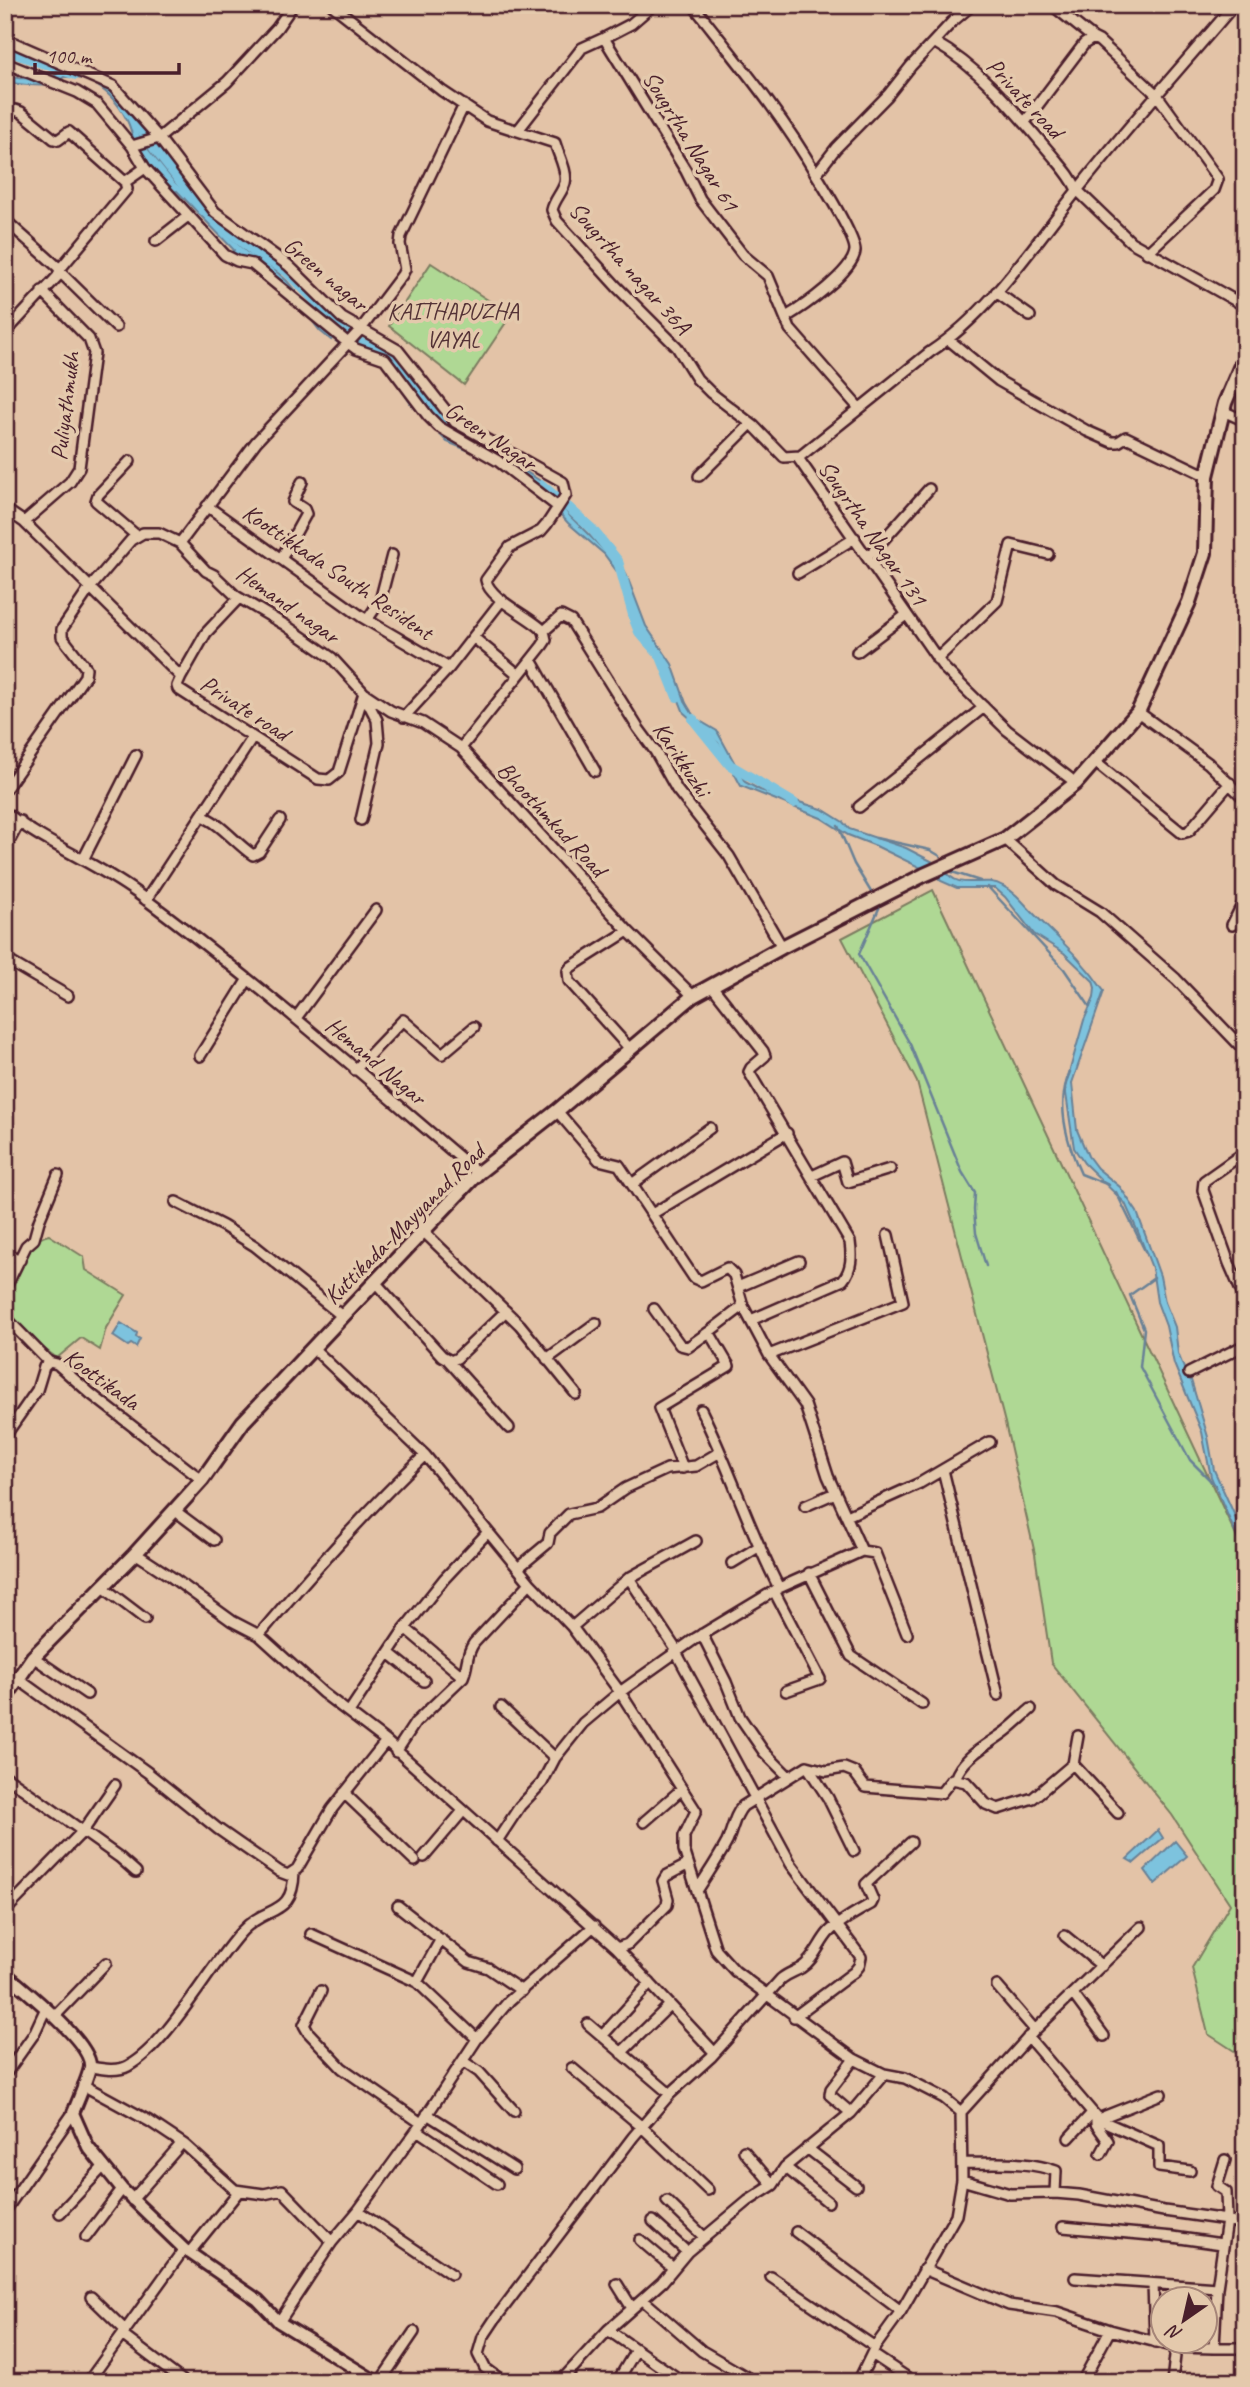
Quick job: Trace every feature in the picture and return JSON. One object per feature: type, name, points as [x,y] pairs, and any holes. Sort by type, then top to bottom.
[{"type":"main road","name":"Kuttikada-Mayyanad Road","points":[[5,1698],[33,1657],[103,1587],[202,1480],[243,1422],[478,1173],[557,1111],[693,996],[782,947],[924,875],[1005,839],[1076,783],[1138,712],[1189,602],[1205,553],[1207,475],[1223,411],[1245,356]]},
{"type":"street","points":[[5,63],[77,92],[97,104],[132,146],[159,138],[227,82],[293,5]]},
{"type":"street","name":"Sougrtha nagar 36A","points":[[332,5],[464,105],[495,124],[519,129],[555,143],[565,177],[552,210],[557,220],[617,287],[677,347],[704,386],[751,424],[785,457],[800,456],[798,458]]},
{"type":"street","points":[[519,129],[582,48],[631,24],[653,5]]},
{"type":"street","points":[[693,5],[766,97],[816,174],[852,238],[855,251],[850,262],[807,304],[786,317]]},
{"type":"street","points":[[816,174],[836,148],[880,104],[911,66],[972,5]]},
{"type":"street","points":[[1052,5],[1099,41],[1157,95],[1218,179],[1214,190],[1147,253]]},
{"type":"street","name":"Sougrtha Nagar 131","points":[[1076,783],[1007,730],[937,659],[798,458],[930,352],[949,340],[977,314],[1051,226],[1077,190],[1234,5]]},
{"type":"street","name":"Sougrtha Nagar 61","points":[[604,38],[700,199],[743,255],[768,276],[790,329],[859,408]]},
{"type":"street","points":[[1025,122],[1084,44],[1093,38]]},
{"type":"street","name":"Green nagar","points":[[5,39],[113,86],[159,138],[215,212],[288,265],[342,318],[398,350],[455,422],[563,482],[566,495],[558,507]]},
{"type":"street","name":"Private road","points":[[934,42],[965,64],[1025,122],[1073,180],[1077,190]]},
{"type":"street","points":[[180,544],[256,442],[361,329],[405,269],[401,236],[464,105]]},
{"type":"street","points":[[5,111],[21,112],[54,139],[58,140],[69,132],[125,182],[127,189],[60,271],[5,332]]},
{"type":"street","name":"Green Nagar","points":[[132,146],[145,168],[225,255],[252,264],[356,349],[385,359],[439,427],[498,461],[558,507]]},
{"type":"street","points":[[125,182],[145,168]]},
{"type":"street","points":[[1077,190],[1130,242],[1245,306]]},
{"type":"street","points":[[156,240],[188,216]]},
{"type":"street","points":[[5,220],[116,327]]},
{"type":"street","name":"Puliyathmukh","points":[[23,522],[71,482],[79,468],[94,353],[89,339],[42,291]]},
{"type":"street","points":[[996,292],[1030,316]]},
{"type":"street","points":[[949,340],[999,381],[1087,431],[1112,442],[1126,437],[1207,475]]},
{"type":"street","points":[[1223,411],[1245,421]]},
{"type":"street","points":[[699,476],[751,424]]},
{"type":"street","points":[[5,790],[85,676],[86,668],[62,637],[62,629],[90,588],[137,536],[96,501],[98,495],[130,461]]},
{"type":"street","points":[[281,559],[306,514],[293,502],[302,482]]},
{"type":"street","points":[[867,557],[929,489]]},
{"type":"street","name":"Koottikkada South Resident","points":[[207,506],[366,620],[449,668]]},
{"type":"street","points":[[461,748],[546,639],[544,631],[502,600],[487,586],[486,580],[510,547],[541,531],[558,507]]},
{"type":"street","name":"Private road","points":[[5,509],[23,522],[181,677]]},
{"type":"street","name":"Hemand nagar","points":[[137,536],[143,533],[159,533],[180,544],[206,571],[239,598],[332,658],[364,693]]},
{"type":"street","points":[[798,573],[855,538]]},
{"type":"street","points":[[937,659],[997,601],[1011,545],[1048,554]]},
{"type":"street","points":[[366,620],[380,601],[392,555]]},
{"type":"street","name":"Private road","points":[[239,598],[206,633],[181,677],[178,689],[318,779],[329,780],[335,777],[341,768],[364,693]]},
{"type":"street","points":[[404,717],[449,668],[502,600]]},
{"type":"street","points":[[857,652],[906,615]]},
{"type":"street","name":"Karikkuzhi","points":[[544,631],[561,616],[571,621],[677,790],[729,856],[782,947]]},
{"type":"street","points":[[472,638],[519,675]]},
{"type":"street","points":[[531,660],[595,771]]},
{"type":"street","points":[[361,820],[379,743],[377,720],[364,693]]},
{"type":"street","name":"Bhoothmkad Road","points":[[364,693],[391,711],[423,723],[461,748],[628,931],[693,996]]},
{"type":"street","points":[[859,807],[984,707]]},
{"type":"street","points":[[1138,712],[1208,763],[1245,799]]},
{"type":"street","points":[[146,900],[253,737]]},
{"type":"street","points":[[83,860],[136,755]]},
{"type":"street","points":[[1095,762],[1182,833],[1189,831],[1230,783]]},
{"type":"street","name":"Hemand Nagar","points":[[5,812],[146,900],[296,1018],[478,1173]]},
{"type":"street","points":[[201,816],[218,825],[231,839],[253,855],[259,852],[280,820]]},
{"type":"street","points":[[5,849],[20,821]]},
{"type":"street","points":[[1005,839],[1056,885],[1100,912],[1176,979],[1245,1051]]},
{"type":"street","points":[[1232,925],[1245,898]]},
{"type":"street","points":[[296,1018],[376,910]]},
{"type":"street","points":[[628,931],[571,967],[568,976],[569,981],[630,1049]]},
{"type":"street","points":[[5,958],[68,996]]},
{"type":"street","points":[[200,1056],[248,979]]},
{"type":"street","points":[[712,985],[763,1051],[763,1060],[749,1072],[850,1242],[850,1269],[838,1283],[751,1320]]},
{"type":"street","points":[[355,1070],[403,1020],[442,1054],[474,1027]]},
{"type":"street","points":[[557,1111],[599,1160],[619,1165],[694,1278],[701,1281],[727,1268],[734,1275],[743,1306],[769,1355],[805,1405],[835,1493],[862,1551]]},
{"type":"street","points":[[632,1184],[709,1128]]},
{"type":"street","points":[[652,1214],[787,1133]]},
{"type":"street","points":[[1245,1152],[1204,1181],[1203,1190],[1245,1300]]},
{"type":"street","points":[[812,1176],[842,1162],[848,1182],[890,1169]]},
{"type":"street","points":[[5,1289],[26,1246],[36,1234],[58,1174]]},
{"type":"street","points":[[176,1202],[256,1246],[342,1316]]},
{"type":"street","points":[[424,1232],[506,1311],[576,1394]]},
{"type":"street","points":[[769,1355],[903,1303],[888,1235]]},
{"type":"street","points":[[5,1253],[20,1260]]},
{"type":"street","points":[[738,1287],[799,1261]]},
{"type":"street","points":[[375,1282],[509,1428]]},
{"type":"street","points":[[654,1309],[680,1345],[688,1347],[743,1306]]},
{"type":"street","points":[[449,1360],[457,1359],[506,1311]]},
{"type":"street","points":[[5,1317],[49,1362]]},
{"type":"street","points":[[547,1359],[596,1323]]},
{"type":"street","points":[[682,1468],[659,1408],[729,1366],[709,1332]]},
{"type":"street","points":[[1189,1373],[1245,1345]]},
{"type":"street","points":[[312,1347],[425,1455],[530,1583],[572,1627],[620,1692],[696,1811],[684,1836],[684,1850],[716,1950],[734,1971],[854,2059],[884,2074],[905,2078],[944,2098],[961,2112]]},
{"type":"street","name":"Koottikada","points":[[5,1436],[37,1390],[44,1367],[49,1362],[57,1364],[91,1394],[202,1480]]},
{"type":"street","points":[[701,1410],[732,1476],[776,1590],[820,1679],[786,1691]]},
{"type":"street","points":[[847,1516],[920,1483],[990,1442]]},
{"type":"street","points":[[518,1568],[548,1544],[550,1533],[569,1514],[597,1508],[626,1488],[667,1469],[696,1466],[720,1452]]},
{"type":"street","points":[[259,1635],[379,1499],[425,1455]]},
{"type":"street","points":[[943,1470],[998,1695]]},
{"type":"street","points":[[805,1506],[835,1493]]},
{"type":"street","points":[[174,1510],[214,1540]]},
{"type":"street","points":[[349,1713],[405,1628],[444,1579],[488,1532]]},
{"type":"street","points":[[572,1627],[629,1578],[696,1541]]},
{"type":"street","points":[[732,1563],[760,1546]]},
{"type":"street","points":[[497,1841],[520,1805],[542,1783],[555,1758],[583,1723],[620,1692],[702,1634],[809,1573],[862,1551],[875,1553],[907,1634]]},
{"type":"street","points":[[135,1553],[232,1621],[259,1635],[323,1693],[386,1741],[582,1919],[594,1926],[714,2052]]},
{"type":"street","points":[[809,1573],[851,1656],[922,1704]]},
{"type":"street","points":[[629,1578],[677,1651],[791,1864],[861,1957],[859,1966],[794,2017]]},
{"type":"street","points":[[396,1752],[415,1723],[463,1677],[467,1668],[466,1654],[530,1583]]},
{"type":"street","points":[[103,1587],[145,1619]]},
{"type":"street","points":[[405,1628],[463,1677]]},
{"type":"street","points":[[702,1634],[740,1717],[764,1752],[787,1775]]},
{"type":"street","points":[[389,1653],[424,1681]]},
{"type":"street","points":[[33,1657],[87,1694]]},
{"type":"street","points":[[18,1679],[147,1772],[218,1829],[281,1872],[288,1875],[294,1872]]},
{"type":"street","points":[[501,1707],[555,1758]]},
{"type":"street","points":[[955,1779],[957,1773],[981,1748],[1006,1732],[1031,1709]]},
{"type":"street","points":[[697,1891],[726,1842],[735,1824],[736,1813],[807,1766],[826,1771],[844,1768],[854,1772],[865,1787],[941,1793],[952,1779],[955,1779],[966,1782],[986,1804],[998,1809],[1033,1798],[1073,1764],[1078,1737]]},
{"type":"street","points":[[91,2067],[125,2067],[141,2056],[168,2028],[243,1929],[262,1914],[282,1907],[291,1895],[294,1872],[332,1809],[386,1741]]},
{"type":"street","points":[[1073,1764],[1118,1813]]},
{"type":"street","points":[[807,1766],[828,1798],[854,1852]]},
{"type":"street","points":[[5,1776],[136,1872]]},
{"type":"street","points":[[5,1911],[83,1831],[114,1785]]},
{"type":"street","points":[[644,1822],[682,1789]]},
{"type":"street","points":[[344,1793],[420,1859],[463,1811]]},
{"type":"street","points":[[505,2382],[485,2368],[480,2360],[479,2347],[483,2336],[670,2094],[714,2052],[781,1979],[791,1970],[801,1968],[812,1957],[826,1935],[837,1925],[872,1904],[873,1900],[866,1884],[911,1843]]},
{"type":"street","points":[[617,1948],[628,1944],[667,1905],[663,1881],[666,1876],[687,1865]]},
{"type":"street","points":[[398,1906],[469,1962],[488,1968],[522,1991]]},
{"type":"street","points":[[279,2322],[332,2242],[419,2127],[477,2039],[509,2001],[594,1926]]},
{"type":"street","points":[[859,2381],[873,2350],[901,2311],[956,2215],[962,2163],[961,2112],[1035,2030],[1142,1927]]},
{"type":"street","points":[[311,1934],[417,1982],[477,2039]]},
{"type":"street","points":[[1065,1936],[1102,1966]]},
{"type":"street","points":[[417,1982],[441,1939]]},
{"type":"street","points":[[7,2072],[51,2012],[106,1964]]},
{"type":"street","points":[[5,1973],[51,2012],[87,2053],[91,2067],[73,2113],[5,2211]]},
{"type":"street","points":[[602,2036],[650,1983]]},
{"type":"street","points":[[997,1986],[1035,2030]]},
{"type":"street","points":[[321,1991],[304,2025],[308,2032],[342,2068],[497,2184]]},
{"type":"street","points":[[1073,1994],[1104,2036]]},
{"type":"street","points":[[621,2053],[670,2005]]},
{"type":"street","points":[[588,2024],[670,2094]]},
{"type":"street","points":[[1028,2038],[1095,2117],[1159,2146],[1158,2167],[1190,2171]]},
{"type":"street","points":[[851,2113],[830,2095],[831,2089],[854,2059]]},
{"type":"street","points":[[464,2062],[478,2072],[514,2111]]},
{"type":"street","points":[[572,2068],[642,2127],[708,2190]]},
{"type":"street","points":[[560,2382],[687,2252],[748,2201],[773,2185],[785,2167],[851,2113],[884,2074]]},
{"type":"street","points":[[83,2085],[149,2120],[182,2143],[227,2186],[239,2191],[264,2194],[282,2190],[332,2242]]},
{"type":"street","points":[[1069,2138],[1095,2117],[1161,2094]]},
{"type":"street","points":[[73,2113],[88,2147],[132,2200],[187,2251],[258,2300],[279,2322],[379,2382],[414,2332]]},
{"type":"street","points":[[427,2114],[514,2169]]},
{"type":"street","points":[[1095,2117],[1096,2124],[1108,2141],[1101,2154]]},
{"type":"street","points":[[132,2200],[182,2143]]},
{"type":"street","points":[[807,2148],[856,2186]]},
{"type":"street","points":[[744,2151],[773,2185]]},
{"type":"street","points":[[1217,2286],[1227,2220],[1226,2192],[1217,2186],[1224,2160]]},
{"type":"street","points":[[962,2163],[1021,2164],[1051,2169],[1057,2174],[1055,2193]]},
{"type":"street","points":[[60,2213],[104,2166]]},
{"type":"street","points":[[785,2167],[828,2202]]},
{"type":"street","points":[[961,2180],[1010,2194],[1055,2193],[1245,2225]]},
{"type":"street","points":[[86,2238],[122,2189]]},
{"type":"street","points":[[88,2382],[187,2251],[239,2191]]},
{"type":"street","points":[[667,2201],[704,2236]]},
{"type":"street","points":[[358,2211],[451,2274]]},
{"type":"street","points":[[653,2221],[687,2252]]},
{"type":"street","points":[[1063,2227],[1222,2244]]},
{"type":"street","points":[[796,2232],[901,2311]]},
{"type":"street","points":[[640,2240],[673,2267]]},
{"type":"street","points":[[924,2269],[1009,2305],[1058,2312],[1148,2340]]},
{"type":"street","points":[[771,2277],[914,2382]]},
{"type":"street","points":[[1075,2278],[1185,2286]]},
{"type":"street","points":[[617,2284],[632,2308]]},
{"type":"street","points":[[91,2297],[124,2332],[183,2381]]},
{"type":"street","points":[[643,2300],[702,2351],[755,2382]]},
{"type":"street","points":[[608,2330],[683,2382]]},
{"type":"street","points":[[1082,2382],[1110,2330]]},
{"type":"street","points":[[1218,2348],[1245,2348]]},
{"type":"street","points":[[617,2382],[636,2350]]},
{"type":"street","points":[[1172,2382],[1175,2356]]},
{"type":"green space","name":"KAITHAPUZHA VAYAL","points":[[431,263],[511,315],[464,385],[389,326]]},
{"type":"green space","points":[[933,890],[1245,1555],[1245,2058],[1208,2034],[1192,1968],[1230,1904],[1172,1815],[1051,1663],[1035,1554],[1005,1423],[917,1082],[842,938]]},
{"type":"green space","points":[[49,1235],[84,1257],[86,1270],[126,1295],[106,1328],[100,1350],[81,1338],[57,1358],[26,1334],[7,1310],[8,1291],[31,1248],[35,1241]]},
{"type":"water","points":[[70,70],[89,76],[124,100],[143,141],[134,144],[131,131],[119,107],[101,88],[90,82],[64,77],[54,84],[44,85],[5,81],[5,75],[51,78],[61,71]]},
{"type":"water","points":[[146,146],[175,182],[206,210],[226,233],[287,281],[320,322],[342,339],[338,343],[320,331],[302,308],[231,254],[234,250],[177,191],[172,193],[136,148]]},
{"type":"water","points":[[349,338],[389,355],[416,399],[441,429],[517,466],[542,482],[571,517],[625,571],[646,626],[672,664],[686,703],[695,718],[717,731],[745,782],[760,790],[822,809],[849,829],[906,848],[939,865],[927,871],[848,835],[821,818],[741,786],[718,743],[684,713],[667,670],[640,630],[623,580],[604,554],[553,506],[494,461],[447,442],[411,404],[384,364]]},
{"type":"water","points":[[945,870],[957,881],[995,883],[1012,892],[1080,960],[1104,991],[1072,1083],[1077,1130],[1088,1156],[1097,1168],[1120,1187],[1137,1212],[1160,1276],[1165,1302],[1175,1327],[1178,1353],[1185,1371],[1183,1374],[1191,1380],[1208,1437],[1214,1470],[1245,1538],[1245,1555],[1211,1477],[1202,1432],[1174,1364],[1166,1326],[1157,1302],[1152,1268],[1138,1232],[1125,1203],[1084,1163],[1074,1148],[1065,1087],[1084,1020],[1094,998],[1093,981],[1064,953],[1034,934],[995,888],[957,888],[936,876]]},
{"type":"water","points":[[121,1323],[137,1333],[136,1337],[140,1339],[136,1347],[131,1344],[128,1346],[113,1336]]},
{"type":"water","points":[[1158,1830],[1163,1838],[1134,1863],[1127,1859]]},
{"type":"water","points":[[1175,1841],[1187,1856],[1155,1884],[1145,1870]]},
{"type":"waterway","points":[[5,50],[76,75]]},
{"type":"waterway","points":[[124,106],[147,137]]},
{"type":"waterway","points":[[154,148],[203,210],[252,250],[286,271],[347,333]]},
{"type":"waterway","points":[[359,342],[399,360],[434,414],[451,429],[520,469]]},
{"type":"waterway","points":[[542,485],[557,498]]},
{"type":"waterway","points":[[568,507],[592,529],[618,561],[639,632],[661,657],[677,697]]},
{"type":"waterway","points":[[693,719],[730,765],[794,803]]},
{"type":"waterway","points":[[838,826],[854,864],[871,892]]},
{"type":"waterway","points":[[876,838],[930,850],[940,856]]},
{"type":"waterway","points":[[952,872],[980,881]]},
{"type":"waterway","points":[[988,887],[1064,969],[1090,1007]]},
{"type":"waterway","points":[[880,906],[859,954],[910,1044],[962,1172],[975,1193],[976,1233],[986,1266]]},
{"type":"waterway","points":[[1070,1072],[1063,1097],[1063,1110],[1071,1149],[1081,1174],[1109,1185]]},
{"type":"waterway","points":[[1116,1192],[1145,1251]]},
{"type":"waterway","points":[[1154,1278],[1130,1295],[1144,1329],[1140,1367],[1190,1460],[1215,1485]]},
{"type":"waterway","points":[[1235,1517],[1245,1535]]}]
